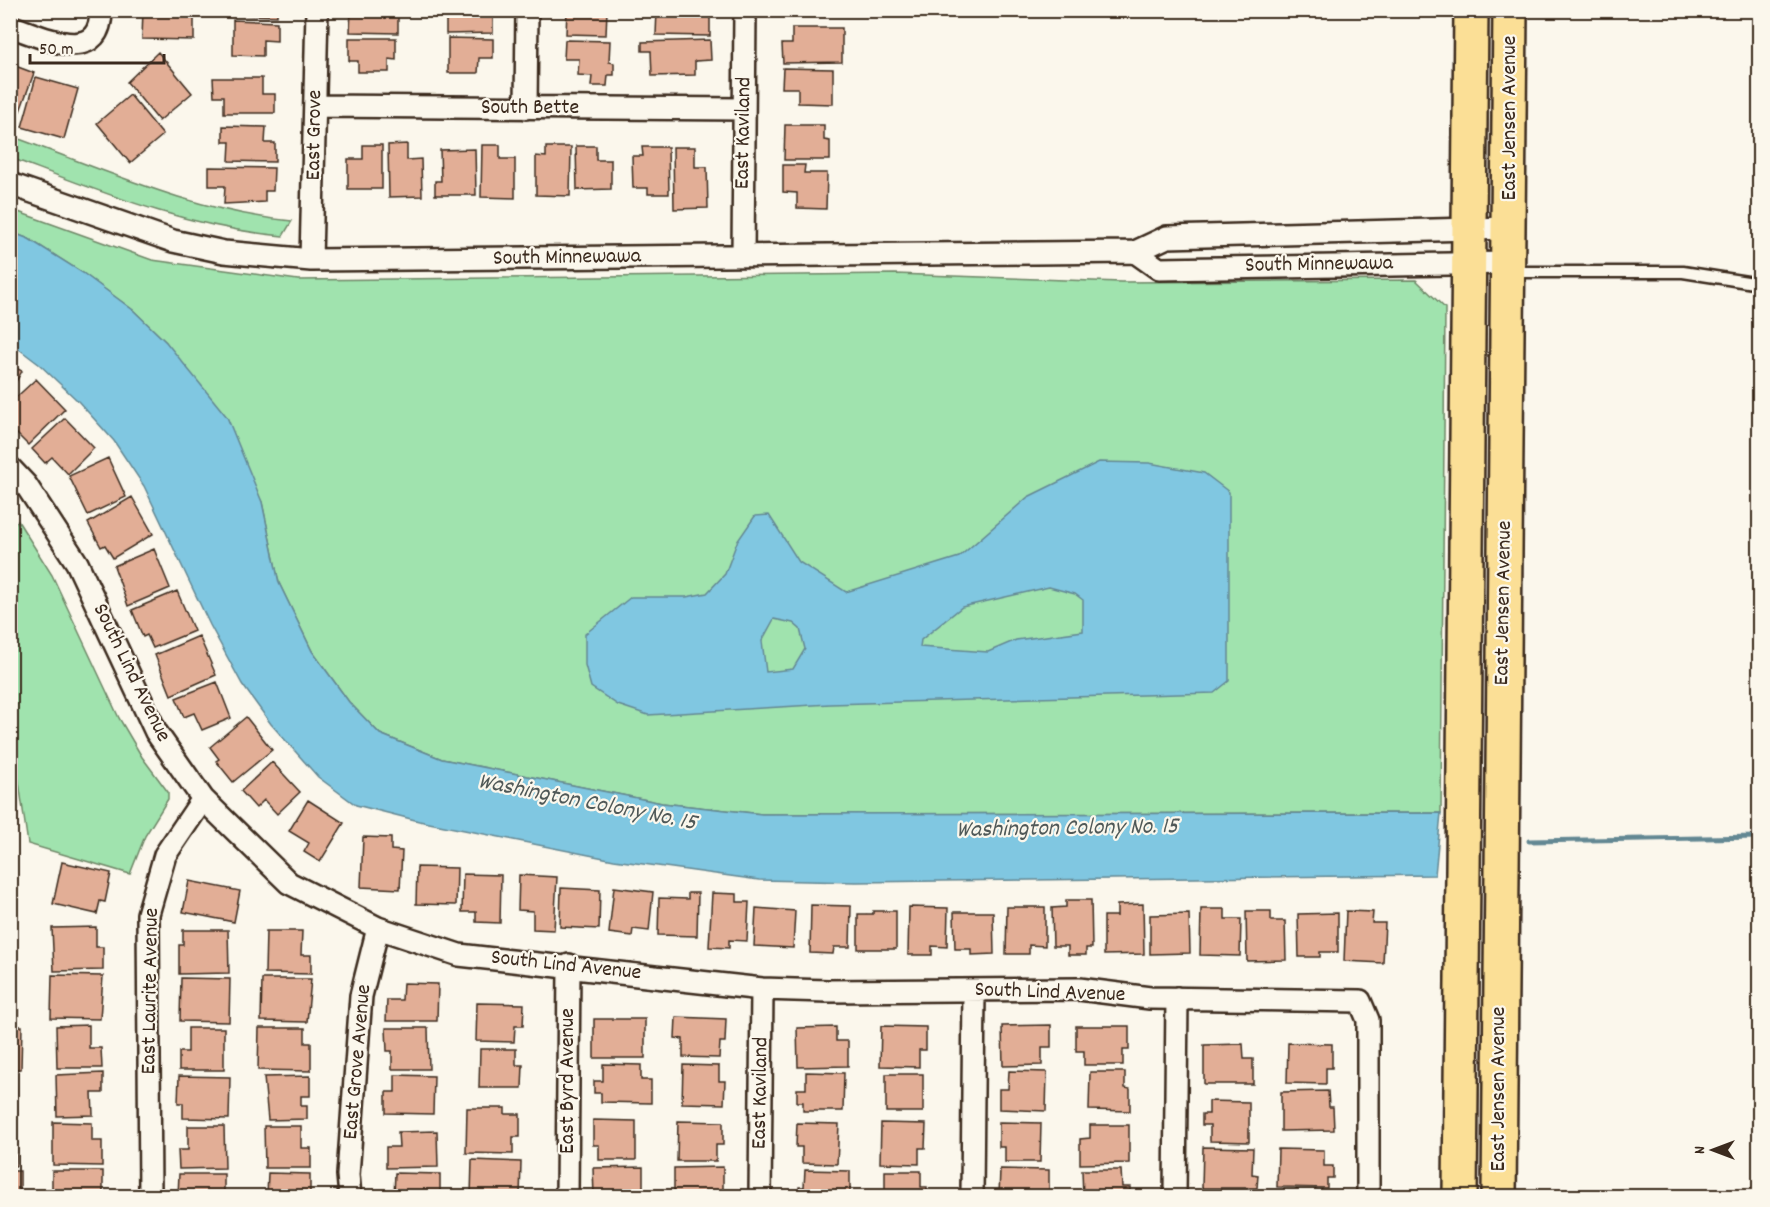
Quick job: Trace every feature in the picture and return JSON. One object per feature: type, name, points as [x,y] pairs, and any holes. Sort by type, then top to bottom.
[{"type":"main road","name":"East Jensen Avenue","points":[[1460,1197],[1471,10]]},
{"type":"main road","name":"East Jensen Avenue","points":[[1499,1197],[1510,10]]},
{"type":"street","points":[[10,26],[71,44],[93,40],[99,31],[101,10]]},
{"type":"street","name":"East Grove","points":[[311,260],[317,10]]},
{"type":"street","points":[[526,108],[528,10]]},
{"type":"street","name":"East Kaviland","points":[[743,256],[745,10]]},
{"type":"street","name":"South Bette","points":[[316,106],[744,109]]},
{"type":"street","name":"South Minnewawa","points":[[10,184],[174,241],[224,252],[311,260],[1135,252],[1167,237],[1509,228]]},
{"type":"street","name":"South Minnewawa","points":[[1135,252],[1160,269],[1469,262],[1508,267]]},
{"type":"street","name":"South Lind Avenue","points":[[10,468],[26,485],[77,563],[156,732],[203,800],[289,883],[378,928],[459,955],[569,965],[762,989],[1079,989],[1150,998],[1360,1001],[1368,1020],[1368,1197]]},
{"type":"street","name":"East Laurite Avenue","points":[[150,1197],[148,914],[165,855],[203,800]]},
{"type":"street","name":"East Grove Avenue","points":[[350,1197],[348,1175],[361,996],[378,928]]},
{"type":"street","name":"East Byrd Avenue","points":[[567,1197],[569,965]]},
{"type":"street","name":"East Kaviland","points":[[760,1197],[762,989]]},
{"type":"street","points":[[972,1197],[974,990]]},
{"type":"street","points":[[1175,1197],[1177,998]]},
{"type":"lane","points":[[1508,267],[1683,273],[1760,284]]},
{"type":"green space","points":[[11,136],[184,199],[220,209],[292,221],[283,236],[248,232],[178,217],[11,158]]},
{"type":"green space","points":[[10,209],[152,260],[298,280],[895,274],[1121,282],[1416,280],[1445,308],[1441,813],[762,814],[662,803],[442,759],[380,734],[349,702],[312,651],[279,583],[262,502],[166,342],[133,310],[83,273],[29,239],[11,232]]},
{"type":"green space","points":[[18,521],[52,575],[119,718],[142,757],[168,792],[168,799],[145,836],[130,874],[28,844],[11,728],[10,526]]},
{"type":"water","points":[[11,232],[29,239],[83,273],[133,310],[166,342],[227,417],[262,502],[279,583],[312,651],[349,702],[380,734],[442,759],[662,803],[762,814],[1441,813],[1435,875],[856,882],[759,880],[614,860],[419,821],[356,805],[318,777],[271,724],[242,684],[210,625],[144,486],[114,441],[78,401],[40,365],[11,343]]},
{"type":"water","points":[[1099,462],[1149,463],[1204,473],[1229,492],[1229,681],[1214,693],[830,704],[648,715],[618,705],[591,687],[585,665],[585,634],[631,597],[686,597],[707,593],[725,574],[737,542],[755,516],[769,515],[799,562],[846,592],[959,557],[1028,497]],"holes":[[[1049,587],[1075,594],[1083,600],[1083,631],[1016,640],[988,652],[920,647],[921,640],[962,607]],[[774,619],[793,623],[800,629],[805,649],[793,669],[766,672],[762,641]]]},
{"type":"building","points":[[143,10],[194,10],[194,40],[142,39]]},
{"type":"building","points":[[233,10],[277,10],[277,16],[233,15]]},
{"type":"building","points":[[351,10],[398,10],[398,33],[350,32]]},
{"type":"building","points":[[446,10],[493,10],[493,33],[446,34]]},
{"type":"building","points":[[567,10],[607,10],[606,35],[566,34]]},
{"type":"building","points":[[657,10],[695,10],[695,16],[710,17],[710,36],[656,35]]},
{"type":"building","points":[[233,20],[277,22],[277,41],[263,40],[263,56],[233,55]]},
{"type":"building","points":[[792,28],[842,28],[842,62],[783,63],[782,44],[792,44]]},
{"type":"building","points":[[349,38],[396,38],[396,60],[389,59],[389,72],[358,72],[358,61],[349,61]]},
{"type":"building","points":[[448,38],[493,39],[493,58],[479,58],[478,73],[448,73]]},
{"type":"building","points":[[565,40],[610,41],[609,62],[614,63],[614,75],[608,75],[607,86],[591,86],[592,76],[578,75],[579,59],[564,59]]},
{"type":"building","points":[[710,40],[711,60],[695,61],[695,75],[652,76],[651,51],[642,51],[642,42]]},
{"type":"building","points":[[158,52],[192,93],[159,121],[127,82]]},
{"type":"building","points":[[10,64],[34,73],[20,111],[10,107]]},
{"type":"building","points":[[783,68],[833,69],[833,104],[798,103],[798,88],[782,88]]},
{"type":"building","points":[[36,77],[78,89],[64,139],[22,127]]},
{"type":"building","points":[[213,78],[262,78],[262,94],[275,94],[275,113],[224,113],[224,96],[214,96]]},
{"type":"building","points":[[130,95],[163,135],[130,163],[97,123]]},
{"type":"building","points":[[785,125],[824,125],[824,140],[830,141],[830,160],[784,160]]},
{"type":"building","points":[[223,126],[266,127],[265,143],[275,143],[275,162],[229,161],[230,142],[223,142]]},
{"type":"building","points":[[407,144],[407,160],[421,159],[422,196],[389,197],[388,145]]},
{"type":"building","points":[[363,145],[382,145],[382,189],[348,189],[348,159],[363,159]]},
{"type":"building","points":[[482,145],[500,145],[500,159],[515,159],[515,198],[481,197]]},
{"type":"building","points":[[576,146],[596,146],[596,160],[611,160],[611,189],[577,190]]},
{"type":"building","points":[[546,147],[571,147],[570,196],[536,195],[536,156],[546,157]]},
{"type":"building","points":[[642,147],[668,147],[669,194],[648,194],[648,188],[633,188],[632,156],[643,156]]},
{"type":"building","points":[[673,147],[695,147],[695,167],[707,167],[708,208],[674,209]]},
{"type":"building","points":[[475,149],[476,195],[435,195],[435,181],[441,181],[440,150]]},
{"type":"building","points":[[783,165],[805,165],[804,173],[827,173],[826,209],[797,208],[797,193],[783,192]]},
{"type":"building","points":[[209,167],[274,168],[273,191],[265,191],[265,202],[224,204],[225,186],[209,186]]},
{"type":"building","points":[[10,365],[22,371],[10,392]]},
{"type":"building","points":[[36,379],[65,409],[28,445],[10,427],[10,403]]},
{"type":"building","points":[[65,418],[94,448],[68,474],[52,457],[45,463],[32,449]]},
{"type":"building","points":[[108,458],[126,497],[88,515],[69,476]]},
{"type":"building","points":[[132,497],[153,534],[113,558],[105,545],[101,547],[88,523]]},
{"type":"building","points":[[154,549],[170,588],[128,606],[114,566]]},
{"type":"building","points":[[177,591],[194,631],[153,648],[147,635],[143,637],[132,610]]},
{"type":"building","points":[[199,636],[216,675],[171,695],[155,655]]},
{"type":"building","points":[[217,682],[231,718],[202,730],[194,713],[184,717],[176,698]]},
{"type":"building","points":[[246,717],[272,750],[233,782],[216,761],[219,759],[210,747]]},
{"type":"building","points":[[272,762],[300,792],[277,814],[264,800],[256,808],[241,791]]},
{"type":"building","points":[[308,800],[344,823],[320,862],[304,852],[309,843],[289,831]]},
{"type":"building","points":[[363,837],[391,838],[391,850],[402,851],[400,889],[361,887]]},
{"type":"building","points":[[62,862],[111,873],[105,902],[100,901],[97,914],[53,904]]},
{"type":"building","points":[[417,867],[457,868],[456,905],[416,904]]},
{"type":"building","points":[[463,874],[501,875],[500,923],[476,922],[476,912],[462,912]]},
{"type":"building","points":[[519,875],[557,877],[554,930],[533,929],[533,911],[518,910]]},
{"type":"building","points":[[189,881],[240,891],[234,922],[183,912]]},
{"type":"building","points":[[614,887],[653,892],[649,931],[633,929],[632,936],[609,933]]},
{"type":"building","points":[[561,888],[600,890],[599,929],[560,927]]},
{"type":"building","points":[[688,893],[698,893],[697,936],[658,935],[659,898],[688,899]]},
{"type":"building","points":[[712,893],[737,894],[737,902],[749,902],[747,941],[729,940],[729,948],[709,947]]},
{"type":"building","points":[[1066,900],[1091,900],[1092,948],[1086,948],[1086,955],[1068,955],[1068,946],[1053,946],[1052,908],[1066,907]]},
{"type":"building","points":[[1143,904],[1144,954],[1104,955],[1104,916],[1117,916],[1117,905]]},
{"type":"building","points":[[811,905],[851,906],[850,947],[834,947],[833,954],[810,953]]},
{"type":"building","points":[[909,907],[948,908],[947,947],[932,946],[932,955],[908,955]]},
{"type":"building","points":[[1007,907],[1045,907],[1045,946],[1029,945],[1029,954],[1006,954]]},
{"type":"building","points":[[756,908],[795,911],[793,948],[754,946]]},
{"type":"building","points":[[1201,909],[1225,909],[1225,919],[1241,919],[1240,956],[1200,955]]},
{"type":"building","points":[[873,911],[896,911],[896,949],[858,949],[858,914],[873,914]]},
{"type":"building","points":[[1246,911],[1271,911],[1271,921],[1285,921],[1286,960],[1247,961]]},
{"type":"building","points":[[1346,911],[1373,912],[1372,923],[1385,923],[1383,963],[1344,961]]},
{"type":"building","points":[[954,912],[993,912],[994,954],[971,955],[971,949],[955,949]]},
{"type":"building","points":[[1338,913],[1338,952],[1320,952],[1320,957],[1299,957],[1298,914]]},
{"type":"building","points":[[1189,914],[1190,953],[1150,954],[1150,915]]},
{"type":"building","points":[[96,927],[96,947],[103,947],[103,970],[54,971],[52,928]]},
{"type":"building","points":[[183,930],[228,930],[229,973],[179,974],[179,945],[183,945]]},
{"type":"building","points":[[266,931],[302,931],[301,955],[311,955],[311,974],[265,973]]},
{"type":"building","points":[[52,975],[103,976],[100,1019],[51,1018]]},
{"type":"building","points":[[10,977],[18,977],[18,1019],[10,1019]]},
{"type":"building","points":[[181,978],[230,979],[229,1022],[180,1021]]},
{"type":"building","points":[[262,979],[311,979],[307,1022],[261,1021]]},
{"type":"building","points":[[403,983],[438,984],[437,1021],[386,1021],[387,1000],[402,1000]]},
{"type":"building","points":[[477,1003],[524,1004],[523,1026],[515,1026],[514,1042],[476,1041]]},
{"type":"building","points":[[676,1017],[726,1019],[725,1042],[720,1042],[719,1058],[683,1057],[683,1039],[675,1038]]},
{"type":"building","points":[[594,1019],[645,1019],[645,1058],[594,1058]]},
{"type":"building","points":[[89,1025],[89,1048],[101,1048],[102,1068],[57,1068],[56,1026]]},
{"type":"building","points":[[1051,1025],[1051,1047],[1042,1047],[1042,1065],[1003,1066],[1002,1026]]},
{"type":"building","points":[[10,1026],[22,1026],[21,1069],[10,1069]]},
{"type":"building","points":[[881,1026],[926,1027],[926,1050],[919,1050],[919,1067],[880,1066]]},
{"type":"building","points":[[1076,1026],[1129,1026],[1129,1050],[1123,1050],[1123,1065],[1084,1065],[1084,1051],[1076,1051]]},
{"type":"building","points":[[836,1027],[836,1041],[848,1041],[848,1066],[798,1067],[797,1028]]},
{"type":"building","points":[[188,1028],[224,1028],[224,1070],[179,1070],[179,1052],[188,1052]]},
{"type":"building","points":[[259,1028],[305,1028],[305,1043],[311,1043],[311,1071],[258,1070]]},
{"type":"building","points":[[386,1028],[428,1028],[429,1069],[392,1069],[392,1051],[387,1051]]},
{"type":"building","points":[[1288,1043],[1332,1044],[1332,1068],[1326,1068],[1326,1084],[1287,1083]]},
{"type":"building","points":[[1243,1044],[1244,1059],[1253,1059],[1253,1084],[1204,1084],[1204,1045]]},
{"type":"building","points":[[480,1049],[516,1049],[516,1065],[523,1065],[522,1088],[479,1088]]},
{"type":"building","points":[[603,1064],[641,1065],[641,1080],[651,1080],[651,1103],[601,1102],[601,1093],[594,1093],[594,1081],[603,1081]]},
{"type":"building","points":[[683,1065],[719,1066],[719,1081],[725,1081],[724,1104],[682,1103]]},
{"type":"building","points":[[1009,1071],[1047,1072],[1046,1111],[999,1109],[999,1089],[1008,1089]]},
{"type":"building","points":[[806,1072],[844,1073],[843,1111],[803,1111],[803,1102],[797,1102],[797,1089],[806,1089]]},
{"type":"building","points":[[1090,1072],[1125,1072],[1125,1088],[1130,1089],[1130,1111],[1089,1110]]},
{"type":"building","points":[[10,1073],[16,1073],[17,1116],[10,1116]]},
{"type":"building","points":[[103,1073],[103,1093],[92,1093],[93,1115],[57,1116],[56,1075]]},
{"type":"building","points":[[886,1074],[923,1074],[923,1112],[886,1112]]},
{"type":"building","points":[[395,1075],[434,1076],[433,1114],[386,1113],[386,1092],[395,1092]]},
{"type":"building","points":[[179,1076],[230,1077],[229,1119],[183,1118],[183,1103],[178,1103]]},
{"type":"building","points":[[310,1076],[310,1096],[301,1096],[301,1106],[307,1106],[307,1119],[268,1120],[264,1077]]},
{"type":"building","points":[[1328,1091],[1329,1107],[1333,1107],[1334,1130],[1281,1131],[1281,1092]]},
{"type":"building","points":[[1209,1101],[1249,1102],[1249,1142],[1210,1141],[1210,1125],[1202,1125],[1202,1114],[1209,1114]]},
{"type":"building","points":[[467,1108],[505,1108],[505,1114],[520,1114],[520,1137],[513,1137],[513,1154],[466,1153]]},
{"type":"building","points":[[593,1120],[636,1121],[636,1160],[599,1160],[599,1145],[593,1145]]},
{"type":"building","points":[[678,1121],[723,1122],[723,1145],[716,1145],[716,1161],[677,1161]]},
{"type":"building","points":[[53,1122],[92,1123],[92,1141],[102,1141],[102,1166],[53,1165]]},
{"type":"building","points":[[999,1122],[1041,1123],[1040,1162],[1005,1162],[1005,1147],[999,1147]]},
{"type":"building","points":[[10,1123],[17,1124],[16,1166],[10,1166]]},
{"type":"building","points":[[797,1123],[839,1124],[837,1164],[802,1163],[802,1147],[796,1147]]},
{"type":"building","points":[[881,1123],[926,1124],[925,1148],[919,1148],[919,1164],[880,1163]]},
{"type":"building","points":[[1090,1125],[1129,1125],[1129,1163],[1080,1164],[1080,1139],[1090,1138]]},
{"type":"building","points":[[188,1126],[224,1126],[225,1168],[179,1169],[178,1150],[188,1150]]},
{"type":"building","points":[[264,1126],[301,1126],[301,1148],[311,1148],[311,1168],[265,1168]]},
{"type":"building","points":[[437,1131],[438,1167],[386,1168],[386,1147],[399,1147],[398,1132]]},
{"type":"building","points":[[1203,1147],[1253,1148],[1252,1174],[1258,1175],[1257,1188],[1202,1188]]},
{"type":"building","points":[[1278,1149],[1324,1150],[1324,1166],[1333,1166],[1333,1178],[1327,1178],[1327,1188],[1277,1187]]},
{"type":"building","points":[[472,1160],[521,1162],[520,1196],[471,1196]]},
{"type":"building","points":[[643,1167],[643,1193],[633,1193],[633,1196],[594,1196],[593,1168]]},
{"type":"building","points":[[723,1167],[723,1196],[674,1196],[674,1168]]},
{"type":"building","points":[[1000,1169],[1049,1170],[1049,1195],[999,1196]]},
{"type":"building","points":[[805,1170],[850,1171],[850,1196],[799,1196],[799,1187],[804,1187]]},
{"type":"building","points":[[1082,1170],[1121,1170],[1122,1187],[1130,1187],[1130,1196],[1083,1196]]},
{"type":"building","points":[[10,1171],[20,1171],[20,1196],[10,1196]]},
{"type":"building","points":[[52,1171],[103,1171],[103,1196],[52,1196]]},
{"type":"building","points":[[885,1171],[921,1171],[921,1187],[927,1187],[927,1196],[885,1196]]},
{"type":"building","points":[[268,1173],[310,1174],[310,1194],[267,1196]]},
{"type":"building","points":[[395,1173],[440,1174],[440,1196],[394,1196]]},
{"type":"building","points":[[179,1174],[224,1174],[224,1196],[178,1196]]},
{"type":"waterway","name":"Washington Colony No. 15","points":[[1529,841],[1760,837]]}]
